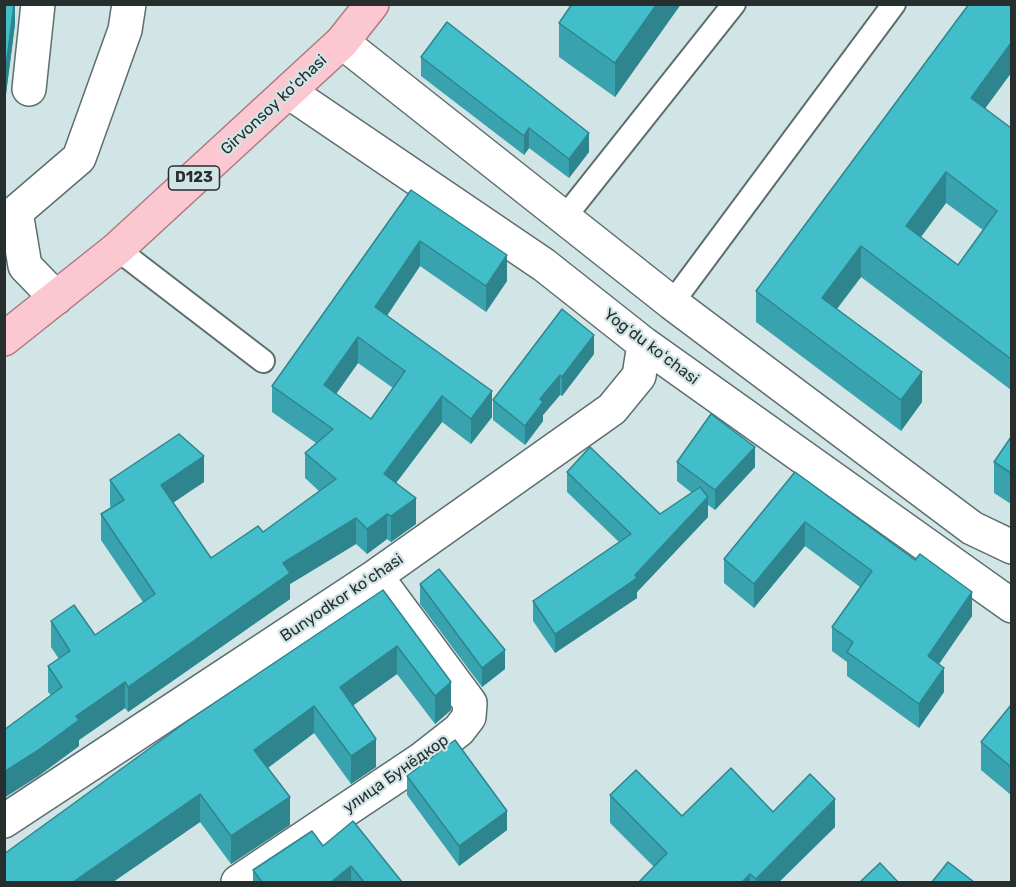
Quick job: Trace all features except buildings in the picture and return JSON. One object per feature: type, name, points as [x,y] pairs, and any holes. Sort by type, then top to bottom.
[{"type":"main road","name":"Girvonsoy koʻchasi","points":[[4,339],[117,249],[342,42],[372,4]]},
{"type":"street","points":[[29,89],[38,4]]},
{"type":"street","points":[[56,298],[25,266],[16,213],[79,158],[124,30],[129,4]]},
{"type":"street","points":[[342,42],[672,303],[972,528],[1011,547]]},
{"type":"street","name":"Yogʻdu koʻchasi","points":[[289,92],[544,265],[644,344],[1011,606]]},
{"type":"street","name":"Bunyodkor koʻchasi","points":[[4,821],[376,576],[612,410],[639,376],[644,344]]},
{"type":"street","name":"улица Бунёдкор","points":[[238,882],[422,759],[459,730],[469,717],[470,703],[376,576]]},
{"type":"lane","points":[[564,218],[734,4]]},
{"type":"lane","points":[[672,303],[894,4]]},
{"type":"lane","points":[[117,249],[263,361]]}]
